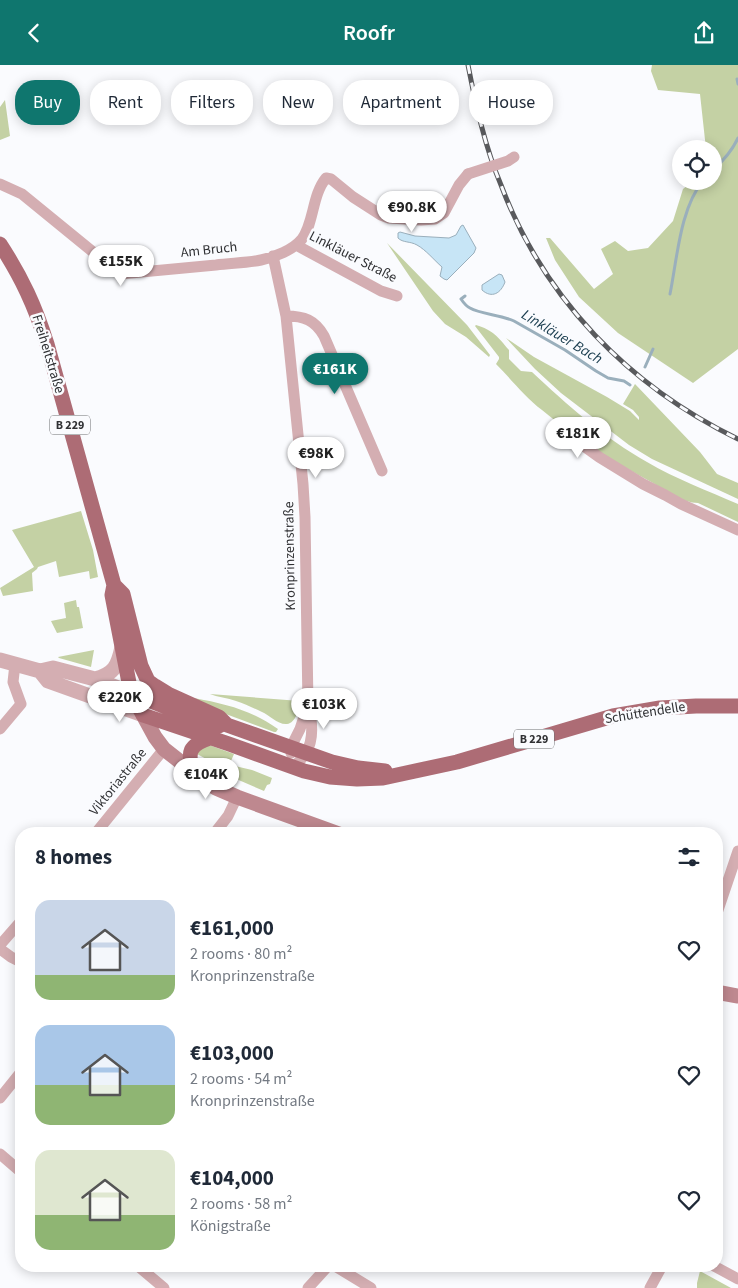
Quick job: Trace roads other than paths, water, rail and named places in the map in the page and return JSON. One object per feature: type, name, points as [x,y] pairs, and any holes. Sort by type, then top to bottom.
[{"type":"main road","name":"Freiheitstraße","points":[[0,244],[16,268],[24,285],[38,315],[47,344],[114,585],[112,595],[131,693]]},
{"type":"main road","name":"Freiheitstraße","points":[[114,585],[123,594],[141,666],[148,681]]},
{"type":"main road","name":"Schüttendelle","points":[[148,681],[194,707],[219,717],[228,725],[306,753],[358,768],[409,772]]},
{"type":"main road","name":"B 229","points":[[148,681],[151,701]]},
{"type":"main road","name":"B 229","points":[[131,693],[151,701]]},
{"type":"main road","name":"B 229","points":[[131,693],[143,715]]},
{"type":"main road","name":"Schüttendelle","points":[[151,701],[216,727],[228,725]]},
{"type":"main road","points":[[151,701],[143,715],[155,737],[164,749],[193,772],[216,788],[320,827]]},
{"type":"main road","name":"Schüttendelle","points":[[143,715],[293,768],[313,774],[356,779],[383,778],[457,762],[613,716],[660,708],[738,706]]},
{"type":"main road","points":[[193,772],[189,759],[190,753],[200,741],[210,738]]},
{"type":"main road","points":[[723,993],[738,996]]},
{"type":"street","points":[[296,245],[305,232],[320,188],[326,178],[332,179],[353,197],[381,215],[407,220],[435,219],[444,213],[459,185],[468,174],[508,161],[514,157]]},
{"type":"street","name":"Am Bruch","points":[[0,184],[22,194],[120,274],[261,260],[296,245]]},
{"type":"street","name":"Linkläuer Straße","points":[[296,245],[381,291],[397,296]]},
{"type":"street","name":"Kronprinzenstraße","points":[[273,256],[286,316],[304,493],[308,706],[311,718],[311,738],[306,753],[293,768]]},
{"type":"street","points":[[0,261],[16,268]]},
{"type":"street","points":[[286,316],[298,316],[309,320],[319,327],[382,471]]},
{"type":"street","points":[[574,439],[643,484],[738,530]]},
{"type":"street","points":[[94,679],[104,676],[115,669],[119,662],[122,647]]},
{"type":"street","points":[[7,662],[40,671],[52,668],[94,679],[131,693]]},
{"type":"street","points":[[0,729],[21,704],[7,662]]},
{"type":"street","points":[[40,671],[48,681],[143,715]]},
{"type":"street","name":"Kronprinzenstraße","points":[[291,747],[308,706]]},
{"type":"street","points":[[291,747],[293,768]]},
{"type":"street","name":"Viktoriastraße","points":[[101,827],[164,749]]},
{"type":"street","points":[[219,827],[228,816],[237,797]]},
{"type":"street","points":[[723,895],[738,851]]},
{"type":"street","points":[[0,945],[15,928]]},
{"type":"street","points":[[0,949],[15,959]]},
{"type":"street","points":[[0,1099],[15,1080]]},
{"type":"street","points":[[0,1155],[15,1167]]},
{"type":"street","points":[[723,1271],[738,1279]]},
{"type":"street","points":[[144,1272],[159,1287]]},
{"type":"street","points":[[308,1288],[323,1272]]},
{"type":"street","points":[[346,1272],[371,1288]]},
{"type":"street","points":[[650,1288],[659,1272]]},
{"type":"water","points":[[463,225],[476,248],[474,253],[447,280],[440,276],[442,267],[424,250],[398,238],[398,233],[400,232],[415,236],[449,238],[456,235]]},
{"type":"water","points":[[499,274],[502,275],[505,282],[499,292],[489,294],[482,290],[482,285]]},
{"type":"waterway","name":"Linkläuer Bach","points":[[737,79],[738,84]]},
{"type":"waterway","name":"Linkläuer Bach","points":[[722,161],[738,138]]},
{"type":"waterway","name":"Linkläuer Bach","points":[[670,294],[680,235],[689,205],[696,190]]},
{"type":"waterway","name":"Linkläuer Bach","points":[[465,296],[461,299],[470,308],[514,321],[565,350],[608,378],[624,381],[630,385]]},
{"type":"waterway","name":"Linkläuer Bach","points":[[645,367],[653,349]]},
{"type":"railway","points":[[468,65],[490,156],[501,185],[519,226],[541,265],[566,301],[595,335],[626,365],[661,393],[698,418],[738,439]]}]
